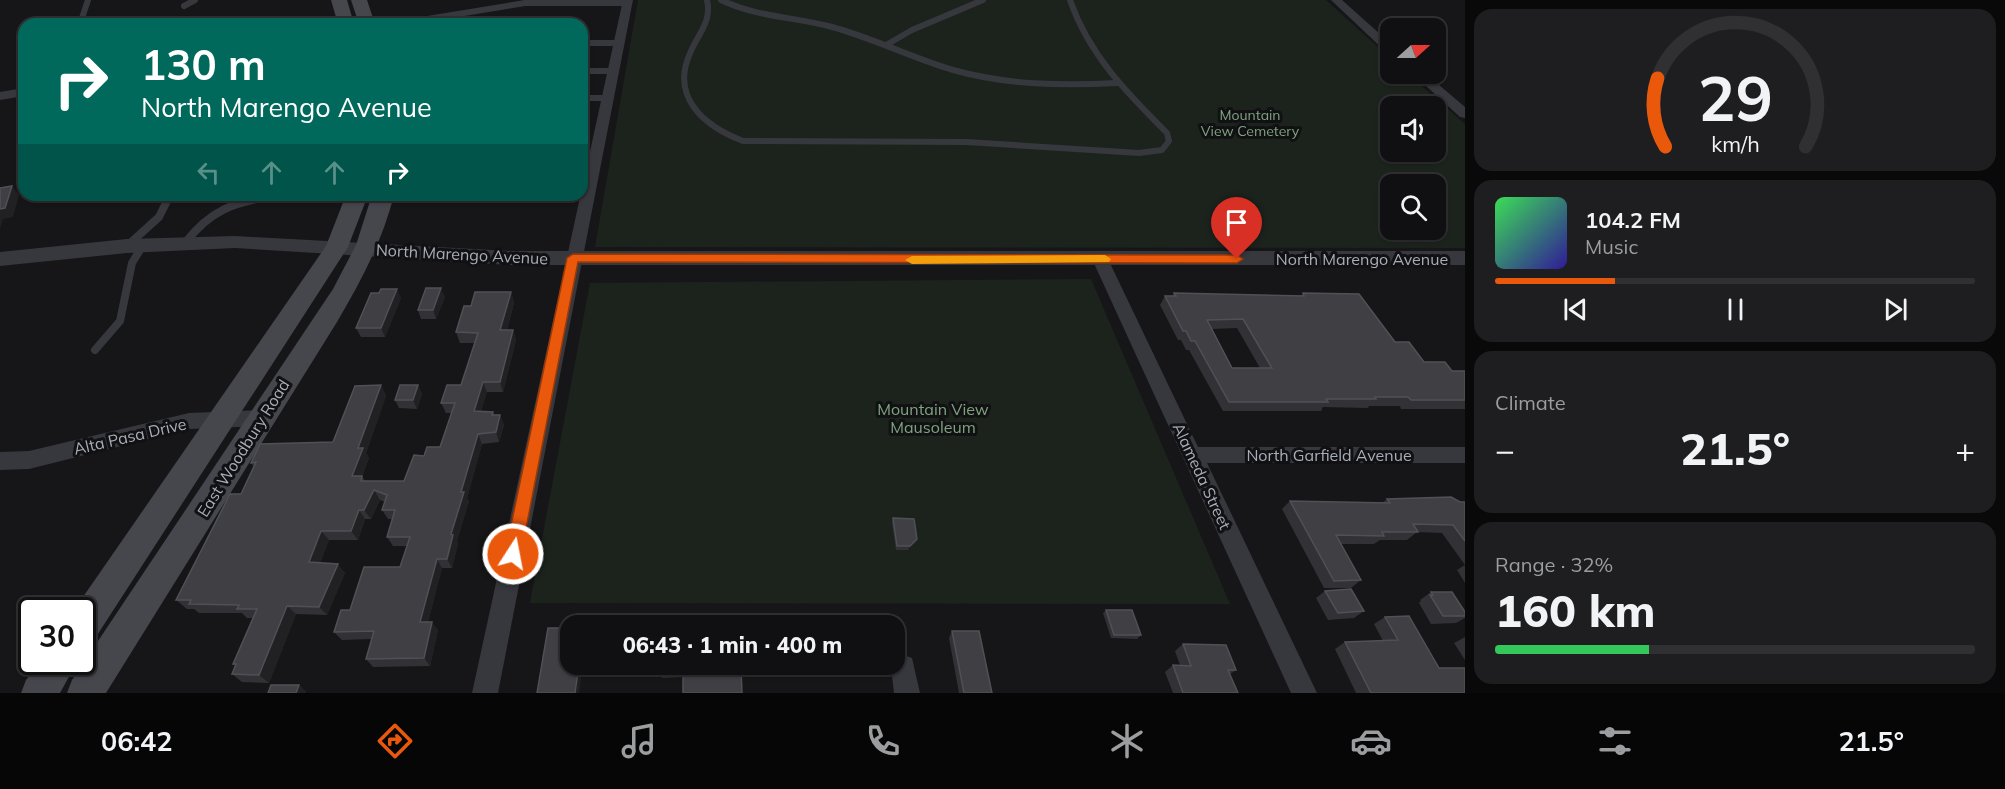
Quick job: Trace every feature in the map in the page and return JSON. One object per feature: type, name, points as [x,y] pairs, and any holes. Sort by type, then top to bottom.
[{"type":"main road","points":[[339,0],[344,18]]},
{"type":"main road","points":[[359,0],[365,18]]},
{"type":"main road","name":"East Woodbury Road","points":[[96,607],[337,247],[355,201]]},
{"type":"main road","name":"East Woodbury Road","points":[[85,693],[262,418],[367,249],[382,201]]},
{"type":"main road","points":[[39,693],[51,675]]},
{"type":"street","points":[[1336,0],[1380,39]]},
{"type":"street","points":[[588,189],[628,2]]},
{"type":"street","points":[[1430,84],[1465,114]]},
{"type":"street","points":[[0,96],[18,93]]},
{"type":"street","points":[[485,693],[585,201]]},
{"type":"street","name":"North Marengo Avenue","points":[[0,259],[135,245],[235,242],[512,258],[1465,258]]},
{"type":"street","name":"Alameda Street","points":[[1100,259],[1304,693]]},
{"type":"street","name":"Alta Pasa Drive","points":[[0,462],[29,460],[189,421],[262,418]]},
{"type":"street","name":"North Garfield Avenue","points":[[1193,455],[1465,455]]},
{"type":"street","points":[[904,675],[907,693]]},
{"type":"lane","points":[[82,18],[88,0]]},
{"type":"lane","points":[[184,6],[195,0]]},
{"type":"lane","points":[[707,0],[708,18],[705,30],[689,55],[685,92],[691,106],[705,122],[722,134],[743,141],[967,142],[1139,153],[1162,150],[1169,141],[1167,134],[1117,83],[1086,40],[1070,0]]},
{"type":"lane","points":[[721,0],[747,12],[809,21],[886,45],[931,63],[987,78],[1049,85],[1117,83]]},
{"type":"lane","points":[[886,45],[912,30],[982,0]]},
{"type":"lane","points":[[434,18],[525,3],[628,2]]},
{"type":"lane","points":[[588,43],[619,43]]},
{"type":"lane","points":[[588,71],[613,71]]},
{"type":"lane","points":[[588,98],[608,98]]},
{"type":"lane","points":[[95,350],[120,321],[135,245],[168,206],[169,201]]},
{"type":"lane","points":[[185,243],[207,216],[230,204],[245,201]]},
{"type":"green space","name":"Mountain View Cemetery","points":[[638,0],[1326,0],[1380,49],[1380,84],[1419,84],[1433,96],[1380,96],[1380,162],[1446,162],[1446,107],[1465,124],[1465,248],[595,247]]},
{"type":"green space","name":"Mountain View Mausoleum","points":[[1091,279],[1230,604],[530,603],[590,283]]},
{"type":"building","points":[[12,186],[5,208],[0,209],[0,188]]},
{"type":"building","points":[[426,288],[441,288],[433,310],[418,310]]},
{"type":"building","points":[[381,289],[397,289],[381,328],[356,328],[371,293],[379,293]]},
{"type":"building","points":[[475,292],[511,292],[500,330],[513,330],[500,382],[483,382],[474,411],[493,412],[492,415],[500,415],[496,432],[478,434],[461,492],[464,492],[451,534],[453,535],[447,559],[437,559],[420,622],[432,622],[424,658],[366,659],[374,631],[334,632],[341,610],[350,610],[364,567],[400,567],[410,537],[387,537],[395,510],[382,510],[387,495],[374,490],[364,510],[359,510],[351,531],[321,531],[309,562],[338,564],[319,607],[287,606],[259,675],[232,674],[236,664],[233,664],[257,609],[237,609],[239,605],[189,604],[191,600],[176,600],[230,494],[241,494],[256,462],[251,463],[260,444],[333,442],[355,386],[381,385],[358,448],[363,448],[352,476],[362,476],[361,481],[404,481],[414,455],[424,456],[427,447],[440,447],[455,403],[441,403],[447,385],[461,385],[478,333],[456,332],[464,306],[471,306]]},
{"type":"building","points":[[1174,293],[1304,296],[1303,293],[1359,294],[1395,342],[1409,342],[1424,362],[1445,362],[1452,371],[1465,371],[1465,400],[1375,397],[1376,399],[1326,399],[1328,402],[1229,402],[1195,341],[1191,341],[1186,331],[1183,331],[1165,296],[1176,296]],"holes":[[[1243,319],[1272,368],[1232,368],[1207,320]]]},
{"type":"building","points":[[400,385],[418,385],[413,400],[395,400]]},
{"type":"building","points":[[1451,497],[1465,502],[1465,541],[1453,525],[1413,524],[1418,532],[1382,532],[1384,536],[1336,535],[1361,580],[1334,581],[1290,501],[1390,503],[1387,499]]},
{"type":"building","points":[[893,518],[914,519],[917,539],[910,546],[897,546]]},
{"type":"building","points":[[1351,589],[1364,611],[1338,613],[1325,591]]},
{"type":"building","points":[[1431,592],[1452,592],[1465,612],[1465,616],[1443,616],[1430,595],[1433,595]]},
{"type":"building","points":[[1106,610],[1132,610],[1141,635],[1114,635]]},
{"type":"building","points":[[1409,616],[1439,668],[1465,668],[1465,693],[1371,693],[1345,642],[1398,640],[1385,617]]},
{"type":"building","points":[[548,628],[560,628],[560,675],[577,675],[575,693],[537,693]]},
{"type":"building","points":[[952,631],[979,631],[992,693],[964,693]]},
{"type":"building","points":[[1183,644],[1226,645],[1236,670],[1228,670],[1238,693],[1183,693],[1173,665],[1191,666]]},
{"type":"building","points":[[683,675],[741,675],[742,693],[683,693]]},
{"type":"building","points":[[271,685],[299,685],[296,693],[268,693]]},
{"type":"slow traffic","points":[[912,260],[1105,259]]},
{"type":"route","points":[[513,554],[573,258],[1237,259]]}]
